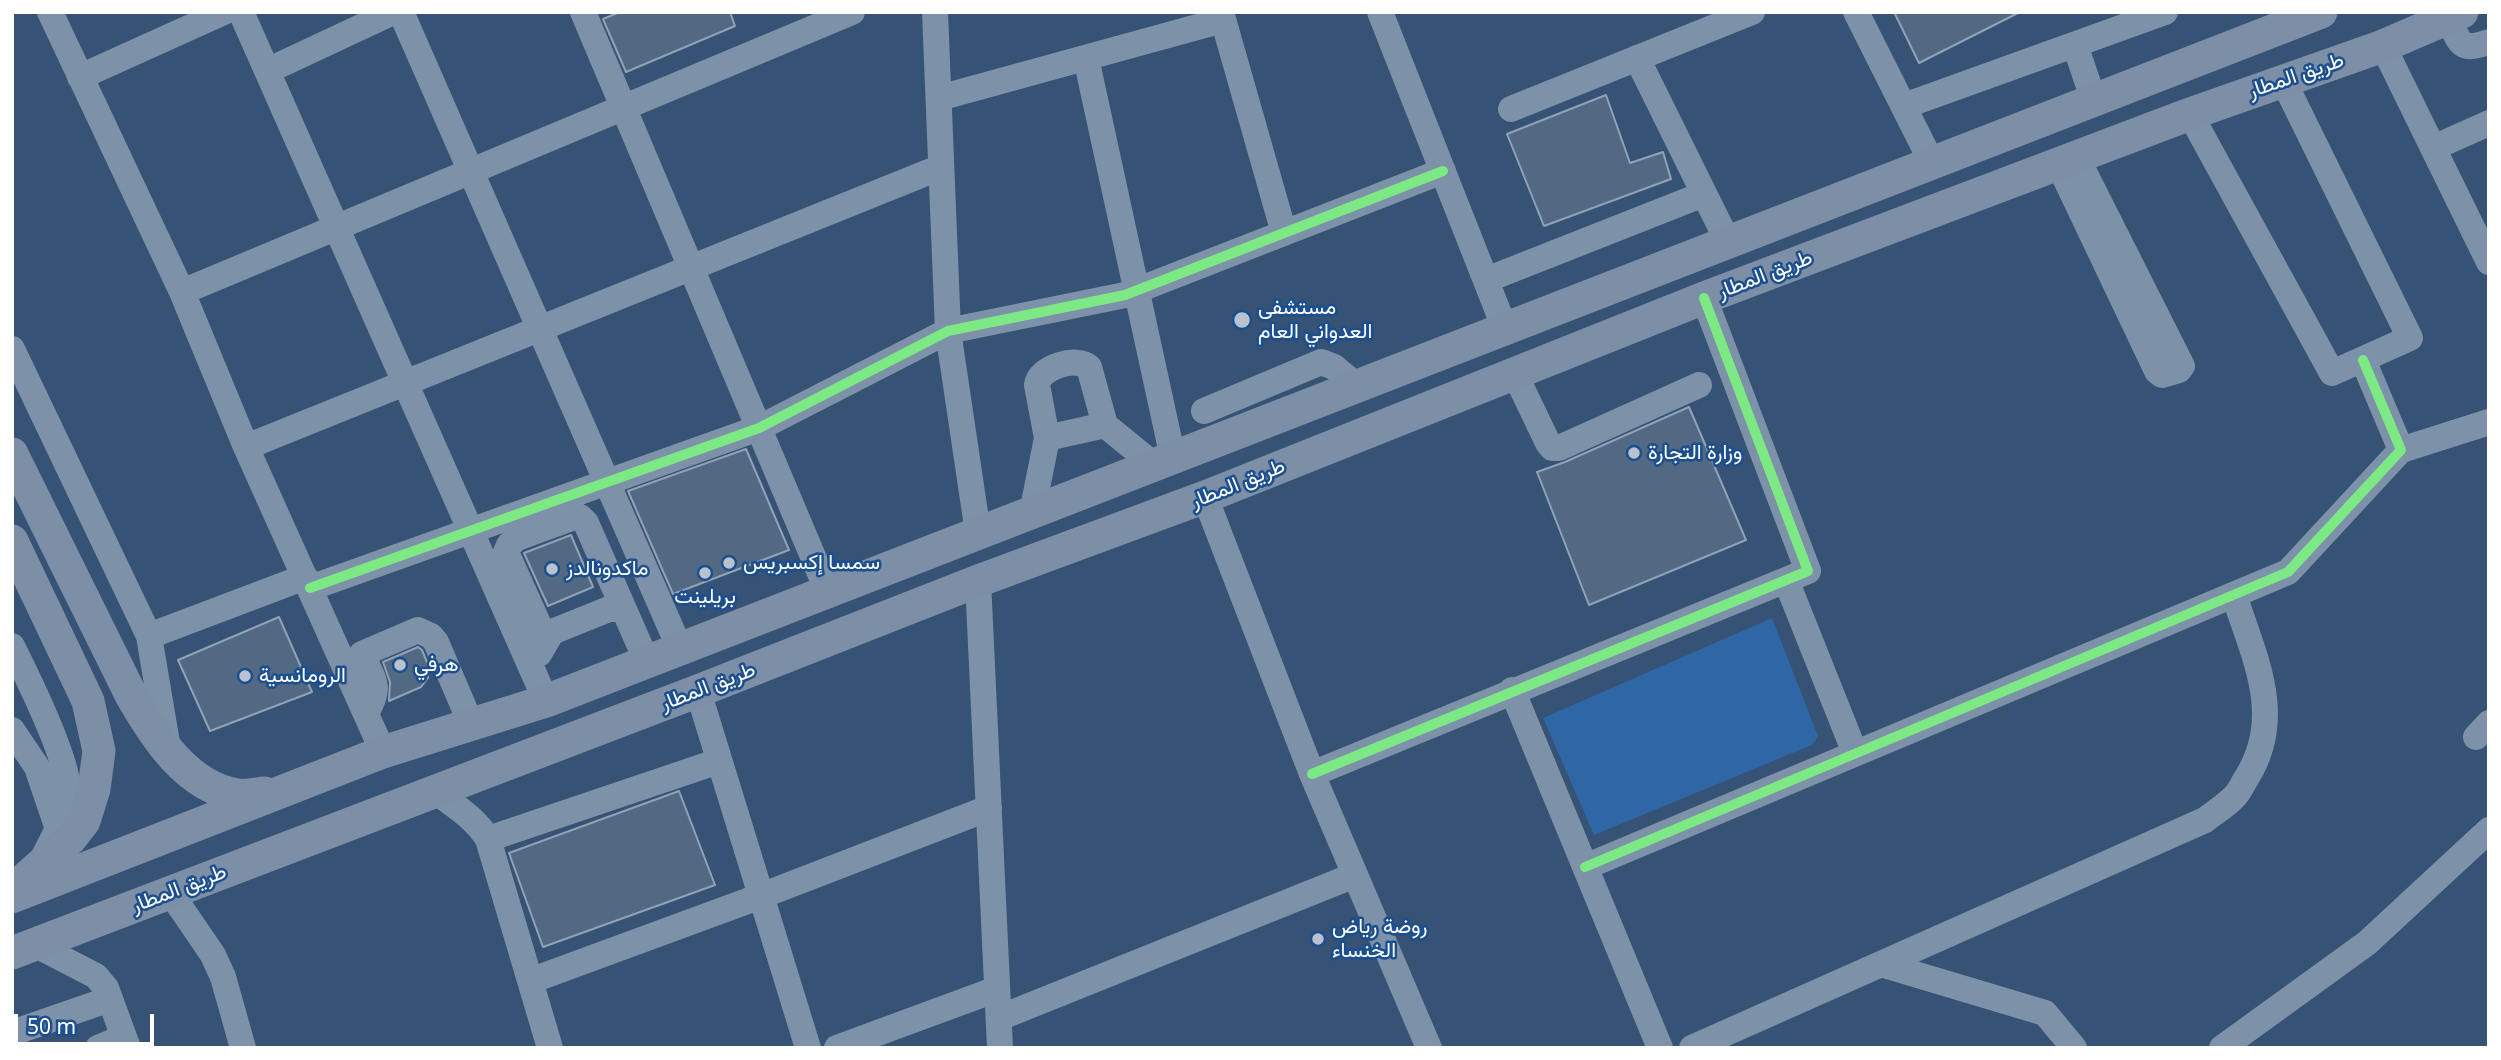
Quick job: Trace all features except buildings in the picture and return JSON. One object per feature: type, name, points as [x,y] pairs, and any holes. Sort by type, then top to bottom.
[{"type":"main road","name":"طريق المطار","points":[[12,897],[383,752],[546,701],[1032,513],[2094,101],[2275,20],[2321,12]]},
{"type":"main road","name":"طريق المطار","points":[[23,948],[698,691],[978,581],[1205,497],[1704,298],[2190,114],[2383,46],[2455,15]]},
{"type":"main road","points":[[12,454],[131,695],[149,726],[169,751],[190,772],[216,789],[240,796],[285,791]]},
{"type":"main road","points":[[12,541],[88,701],[99,751],[94,789],[84,821],[69,839],[24,881]]},
{"type":"street","points":[[50,12],[181,292],[246,447],[383,752]]},
{"type":"street","points":[[80,77],[224,12]]},
{"type":"street","points":[[241,12],[546,701]]},
{"type":"street","points":[[267,71],[393,12]]},
{"type":"street","points":[[401,12],[680,649]]},
{"type":"street","points":[[583,12],[828,592]]},
{"type":"street","points":[[181,292],[852,12]]},
{"type":"street","points":[[935,12],[948,331],[978,533]]},
{"type":"street","points":[[1380,12],[1505,329]]},
{"type":"street","points":[[1511,109],[1752,12]]},
{"type":"street","points":[[1856,12],[1932,163]]},
{"type":"street","points":[[1904,106],[2165,12]]},
{"type":"street","points":[[2455,15],[2464,46],[2469,48],[2489,42]]},
{"type":"street","points":[[939,98],[1086,58],[1222,16],[1284,233]]},
{"type":"street","points":[[2075,45],[2094,101]]},
{"type":"street","points":[[2383,46],[2433,148],[2480,221],[2489,262]]},
{"type":"street","points":[[1086,58],[1136,291],[1163,462]]},
{"type":"street","points":[[1637,58],[1728,242]]},
{"type":"street","points":[[2190,114],[2332,373],[2410,338],[2283,80]]},
{"type":"street","points":[[2433,148],[2489,123]]},
{"type":"street","points":[[2067,160],[2144,316]]},
{"type":"street","points":[[246,447],[941,167]]},
{"type":"street","points":[[149,636],[307,582],[471,531],[759,428],[948,331],[1125,295],[1443,171]]},
{"type":"street","points":[[1486,280],[1704,194]]},
{"type":"street","points":[[1312,774],[1808,571],[1704,298]]},
{"type":"street","points":[[12,349],[149,636],[169,751]]},
{"type":"street","points":[[2363,360],[2401,450]]},
{"type":"street","points":[[1032,513],[1047,438],[1037,385],[1038,377],[1044,370],[1083,362],[1089,368],[1105,425],[1163,462]]},
{"type":"street","points":[[1204,411],[1321,362],[1334,367],[1357,386]]},
{"type":"street","points":[[1514,372],[1552,448],[1559,448],[1699,386]]},
{"type":"street","points":[[1585,867],[2288,572],[2401,450],[2487,424]]},
{"type":"street","points":[[1047,438],[1105,425]]},
{"type":"street","points":[[1205,497],[1312,774],[1429,1048]]},
{"type":"street","points":[[546,641],[506,552],[517,538],[580,517],[586,523],[647,662]]},
{"type":"street","points":[[1786,580],[1855,753]]},
{"type":"street","points":[[978,581],[1000,1048]]},
{"type":"street","points":[[1692,1048],[2205,820],[2235,796],[2251,770],[2264,740],[2266,710],[2261,680],[2234,595]]},
{"type":"street","points":[[533,668],[552,632],[609,609],[622,609]]},
{"type":"street","points":[[366,713],[376,696],[376,688],[362,654],[418,630],[431,636],[436,642],[471,724]]},
{"type":"street","points":[[12,646],[18,674],[62,760],[68,791],[58,829],[24,881]]},
{"type":"street","points":[[1513,690],[1660,1048]]},
{"type":"street","points":[[698,691],[808,1048]]},
{"type":"street","points":[[12,730],[37,767],[58,829]]},
{"type":"street","points":[[488,839],[719,761]]},
{"type":"street","points":[[435,792],[468,815],[481,827],[488,839],[550,1048]]},
{"type":"street","points":[[530,981],[989,808]]},
{"type":"street","points":[[2222,1048],[2367,943],[2489,830]]},
{"type":"street","points":[[999,1018],[1355,876]]},
{"type":"street","points":[[170,892],[213,955],[223,978],[243,1048]]},
{"type":"street","points":[[23,948],[96,976],[106,988],[126,1042],[98,1048]]},
{"type":"street","points":[[1881,964],[2045,1013],[2074,1048]]},
{"type":"street","points":[[837,1048],[997,989]]},
{"type":"street","points":[[12,1033],[110,999]]},
{"type":"shaded area","points":[[1772,618],[1818,736],[1812,745],[1594,835],[1543,718]]},
{"type":"cycle path","points":[[310,588],[759,428],[948,331],[1125,295],[1443,171]]},
{"type":"cycle path","points":[[1312,774],[1808,571],[1704,298]]},
{"type":"cycle path","points":[[1585,867],[2288,572],[2401,450],[2363,360]]},
{"type":"place","name":"مستشفى العدواني العام","points":[[1242,320]]},
{"type":"place","name":"وزارة التجارة","points":[[1634,453]]},
{"type":"place","name":"سمسا إكسبريس","points":[[729,563]]},
{"type":"place","name":"ماكدونالدز","points":[[552,569]]},
{"type":"place","name":"بريلينت","points":[[705,573]]},
{"type":"place","name":"هرفي","points":[[400,665]]},
{"type":"place","name":"الرومانسية","points":[[245,676]]},
{"type":"place","name":"روضة رياض الخنساء","points":[[1318,939]]}]
